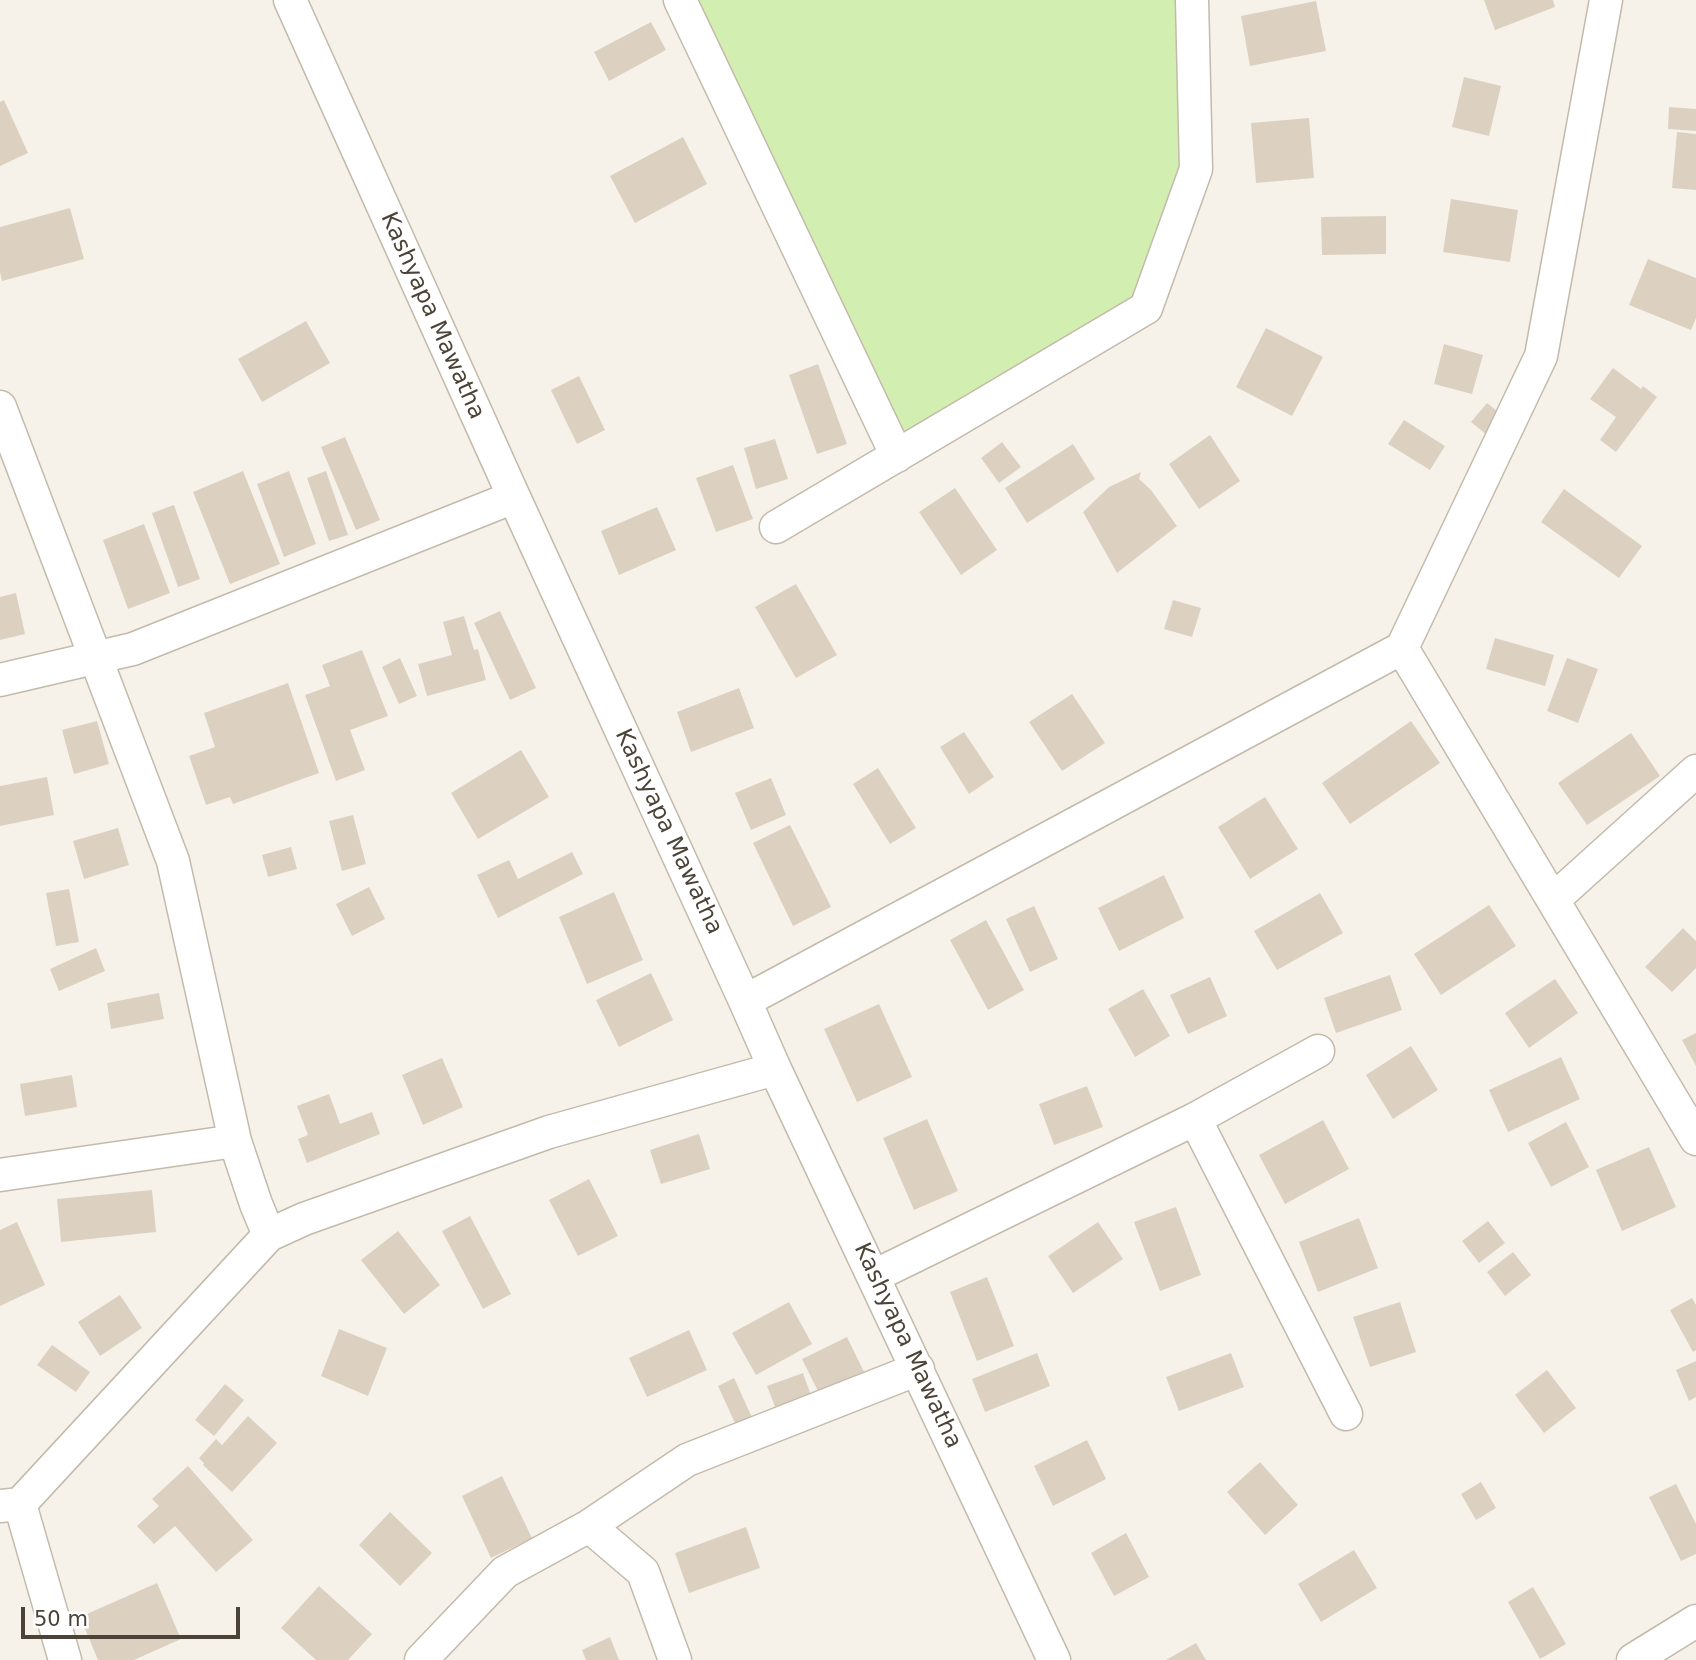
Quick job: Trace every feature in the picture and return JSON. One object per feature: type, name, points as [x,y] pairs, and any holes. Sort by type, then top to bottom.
[{"type":"street","name":"Kashyapa Mawatha","points":[[290,0],[775,1069],[1054,1660]]},
{"type":"street","points":[[680,0],[897,456]]},
{"type":"street","points":[[776,527],[1146,308],[1196,169],[1192,0]]},
{"type":"street","points":[[746,1001],[1402,648],[1541,356],[1606,0]]},
{"type":"street","points":[[0,407],[173,861],[235,1141],[269,1235]]},
{"type":"street","points":[[0,680],[133,649],[514,497]]},
{"type":"street","points":[[1402,648],[1696,1139]]},
{"type":"street","points":[[1552,900],[1696,771]]},
{"type":"street","points":[[874,1276],[1195,1119],[1318,1051]]},
{"type":"street","points":[[65,1660],[10,1505],[269,1235],[304,1219],[549,1132],[775,1069]]},
{"type":"street","points":[[1195,1119],[1346,1414]]},
{"type":"street","points":[[0,1175],[235,1141]]},
{"type":"street","points":[[421,1660],[505,1572],[589,1526],[687,1460],[918,1369]]},
{"type":"street","points":[[589,1526],[643,1572],[675,1660]]},
{"type":"street","points":[[1633,1660],[1696,1621]]},
{"type":"green space","points":[[680,0],[1192,0],[1196,169],[1146,308],[897,456]]},
{"type":"building","points":[[1484,0],[1553,0],[1555,7],[1495,30]]},
{"type":"building","points":[[1316,1],[1326,51],[1250,66],[1241,16]]},
{"type":"building","points":[[651,22],[666,50],[609,81],[594,52]]},
{"type":"building","points":[[1464,77],[1501,86],[1489,136],[1452,127]]},
{"type":"building","points":[[4,100],[28,153],[0,166],[0,102]]},
{"type":"building","points":[[1669,107],[1696,109],[1696,131],[1668,129]]},
{"type":"building","points":[[1309,118],[1314,178],[1256,183],[1251,123]]},
{"type":"building","points":[[1677,132],[1696,134],[1696,190],[1672,188]]},
{"type":"building","points":[[683,137],[707,184],[635,223],[610,176]]},
{"type":"building","points":[[1451,199],[1518,210],[1510,262],[1443,252]]},
{"type":"building","points":[[70,208],[84,259],[2,281],[0,227]]},
{"type":"building","points":[[1386,216],[1386,254],[1322,255],[1321,217]]},
{"type":"building","points":[[1648,259],[1696,278],[1696,318],[1691,330],[1629,305]]},
{"type":"building","points":[[306,321],[330,363],[262,402],[238,359]]},
{"type":"building","points":[[1266,328],[1323,357],[1292,416],[1236,387]]},
{"type":"building","points":[[1444,344],[1483,355],[1472,394],[1434,384]]},
{"type":"building","points":[[818,364],[847,444],[817,454],[789,375]]},
{"type":"building","points":[[1613,368],[1641,389],[1643,386],[1657,397],[1616,452],[1600,440],[1616,417],[1590,399]]},
{"type":"building","points":[[579,376],[605,430],[577,444],[551,390]]},
{"type":"building","points":[[1487,403],[1503,416],[1487,435],[1471,422]]},
{"type":"building","points":[[1404,420],[1445,446],[1430,470],[1388,444]]},
{"type":"building","points":[[1210,435],[1240,481],[1199,509],[1169,464]]},
{"type":"building","points":[[345,437],[380,520],[356,530],[321,447]]},
{"type":"building","points":[[775,439],[788,479],[756,489],[744,448]]},
{"type":"building","points":[[1002,442],[1021,467],[999,483],[981,458]]},
{"type":"building","points":[[1073,444],[1095,479],[1027,523],[1005,488]]},
{"type":"building","points":[[733,465],[753,519],[716,532],[696,478]]},
{"type":"building","points":[[243,471],[280,564],[230,584],[193,492]]},
{"type":"building","points":[[289,471],[316,544],[284,557],[257,484]]},
{"type":"building","points":[[326,471],[348,535],[329,541],[307,478]]},
{"type":"building","points":[[1141,472],[1139,479],[1151,490],[1177,526],[1117,573],[1083,512],[1109,487]]},
{"type":"building","points":[[955,488],[997,550],[961,575],[919,512]]},
{"type":"building","points":[[1564,489],[1642,546],[1619,578],[1541,522]]},
{"type":"building","points":[[174,505],[200,579],[178,587],[152,513]]},
{"type":"building","points":[[657,507],[676,550],[619,575],[601,531]]},
{"type":"building","points":[[144,524],[170,593],[128,609],[103,540]]},
{"type":"building","points":[[796,584],[837,655],[796,678],[755,607]]},
{"type":"building","points":[[16,593],[25,634],[0,640],[0,597]]},
{"type":"building","points":[[1173,600],[1201,608],[1192,637],[1164,629]]},
{"type":"building","points":[[500,611],[536,688],[510,700],[474,623]]},
{"type":"building","points":[[464,616],[474,650],[478,649],[486,680],[427,696],[418,664],[452,655],[443,622]]},
{"type":"building","points":[[1495,638],[1554,655],[1545,686],[1486,669]]},
{"type":"building","points":[[362,650],[388,716],[350,730],[365,770],[336,781],[305,695],[330,686],[322,665]]},
{"type":"building","points":[[400,658],[417,696],[399,704],[382,667]]},
{"type":"building","points":[[1567,658],[1598,669],[1578,723],[1547,711]]},
{"type":"building","points":[[288,683],[319,773],[233,804],[230,797],[206,805],[189,756],[215,747],[204,713]]},
{"type":"building","points":[[739,688],[754,728],[691,752],[677,712]]},
{"type":"building","points":[[1072,694],[1105,743],[1062,771],[1029,722]]},
{"type":"building","points":[[97,721],[109,764],[74,774],[62,730]]},
{"type":"building","points":[[1411,721],[1440,763],[1350,824],[1322,783]]},
{"type":"building","points":[[964,732],[994,777],[969,794],[940,747]]},
{"type":"building","points":[[1631,733],[1660,776],[1587,825],[1558,783]]},
{"type":"building","points":[[521,750],[549,797],[478,839],[451,793]]},
{"type":"building","points":[[878,768],[916,828],[890,844],[853,784]]},
{"type":"building","points":[[47,777],[54,815],[0,826],[0,786]]},
{"type":"building","points":[[771,778],[786,815],[751,830],[735,793]]},
{"type":"building","points":[[1265,797],[1298,849],[1250,879],[1218,827]]},
{"type":"building","points":[[353,815],[366,864],[342,871],[329,821]]},
{"type":"building","points":[[790,825],[831,907],[793,926],[753,843]]},
{"type":"building","points":[[118,828],[129,865],[84,879],[73,841]]},
{"type":"building","points":[[291,847],[297,869],[268,877],[262,855]]},
{"type":"building","points":[[572,852],[583,874],[498,918],[477,875],[509,860],[518,879]]},
{"type":"building","points":[[1164,875],[1184,918],[1119,951],[1098,908]]},
{"type":"building","points":[[369,887],[385,919],[352,936],[336,904]]},
{"type":"building","points":[[69,889],[79,942],[56,946],[46,893]]},
{"type":"building","points":[[614,892],[643,960],[587,984],[559,917]]},
{"type":"building","points":[[1320,893],[1343,933],[1277,970],[1254,931]]},
{"type":"building","points":[[1489,905],[1516,946],[1441,995],[1414,954]]},
{"type":"building","points":[[1034,906],[1058,959],[1030,972],[1006,919]]},
{"type":"building","points":[[986,920],[1024,990],[988,1010],[950,940]]},
{"type":"building","points":[[1683,928],[1696,941],[1696,968],[1672,992],[1645,967]]},
{"type":"building","points":[[96,948],[105,971],[59,991],[50,969]]},
{"type":"building","points":[[651,973],[673,1020],[619,1047],[596,1000]]},
{"type":"building","points":[[1390,975],[1402,1010],[1336,1033],[1324,998]]},
{"type":"building","points":[[1210,977],[1227,1016],[1188,1034],[1170,995]]},
{"type":"building","points":[[1555,979],[1578,1013],[1529,1048],[1505,1013]]},
{"type":"building","points":[[1143,989],[1170,1036],[1135,1057],[1108,1009]]},
{"type":"building","points":[[159,993],[164,1019],[111,1029],[107,1003]]},
{"type":"building","points":[[879,1004],[912,1077],[857,1102],[824,1029]]},
{"type":"building","points":[[1696,1033],[1696,1066],[1682,1040]]},
{"type":"building","points":[[1411,1046],[1438,1090],[1393,1119],[1366,1075]]},
{"type":"building","points":[[1561,1057],[1580,1099],[1508,1132],[1489,1090]]},
{"type":"building","points":[[442,1058],[463,1107],[423,1125],[402,1075]]},
{"type":"building","points":[[72,1075],[77,1107],[25,1116],[20,1084]]},
{"type":"building","points":[[1087,1086],[1103,1127],[1054,1145],[1039,1104]]},
{"type":"building","points":[[329,1094],[340,1124],[372,1112],[380,1134],[307,1163],[298,1139],[308,1135],[297,1106]]},
{"type":"building","points":[[927,1119],[958,1191],[914,1210],[883,1138]]},
{"type":"building","points":[[1323,1120],[1349,1169],[1285,1204],[1259,1155]]},
{"type":"building","points":[[1566,1122],[1589,1167],[1551,1187],[1528,1143]]},
{"type":"building","points":[[699,1134],[710,1169],[661,1184],[650,1150]]},
{"type":"building","points":[[1649,1147],[1676,1207],[1622,1231],[1596,1170]]},
{"type":"building","points":[[589,1179],[618,1236],[578,1256],[549,1200]]},
{"type":"building","points":[[152,1190],[156,1232],[61,1242],[57,1199]]},
{"type":"building","points":[[1176,1207],[1201,1275],[1160,1291],[1134,1222]]},
{"type":"building","points":[[470,1216],[511,1294],[483,1309],[442,1231]]},
{"type":"building","points":[[1359,1218],[1378,1268],[1318,1292],[1299,1242]]},
{"type":"building","points":[[1488,1221],[1505,1243],[1479,1263],[1462,1241]]},
{"type":"building","points":[[17,1222],[45,1285],[0,1306],[0,1230]]},
{"type":"building","points":[[1098,1222],[1123,1259],[1073,1293],[1048,1256]]},
{"type":"building","points":[[398,1231],[440,1285],[404,1314],[361,1260]]},
{"type":"building","points":[[1513,1252],[1531,1275],[1505,1296],[1487,1272]]},
{"type":"building","points":[[987,1277],[1014,1346],[977,1361],[950,1292]]},
{"type":"building","points":[[120,1295],[142,1328],[100,1356],[78,1322]]},
{"type":"building","points":[[1692,1298],[1696,1305],[1696,1350],[1693,1352],[1670,1310]]},
{"type":"building","points":[[789,1302],[812,1344],[756,1375],[732,1333]]},
{"type":"building","points":[[1400,1302],[1416,1352],[1370,1367],[1353,1317]]},
{"type":"building","points":[[339,1329],[387,1348],[368,1396],[321,1376]]},
{"type":"building","points":[[689,1330],[707,1370],[647,1397],[629,1358]]},
{"type":"building","points":[[847,1337],[864,1372],[820,1395],[802,1359]]},
{"type":"building","points":[[52,1345],[90,1372],[76,1392],[37,1365]]},
{"type":"building","points":[[1037,1353],[1050,1386],[985,1412],[972,1379]]},
{"type":"building","points":[[1231,1353],[1244,1387],[1179,1411],[1166,1377]]},
{"type":"building","points":[[1696,1361],[1696,1397],[1689,1401],[1676,1370]]},
{"type":"building","points":[[1547,1370],[1576,1408],[1544,1433],[1515,1395]]},
{"type":"building","points":[[803,1373],[814,1404],[779,1417],[767,1386]]},
{"type":"building","points":[[734,1378],[756,1426],[740,1434],[718,1386]]},
{"type":"building","points":[[225,1384],[244,1400],[214,1436],[195,1420]]},
{"type":"building","points":[[248,1416],[277,1443],[232,1492],[199,1458],[216,1439],[222,1445]]},
{"type":"building","points":[[1087,1440],[1106,1479],[1053,1506],[1034,1466]]},
{"type":"building","points":[[1260,1462],[1298,1505],[1265,1535],[1227,1492]]},
{"type":"building","points":[[188,1466],[253,1540],[216,1572],[175,1526],[154,1544],[137,1526],[159,1506],[152,1499]]},
{"type":"building","points":[[502,1476],[532,1538],[491,1558],[462,1496]]},
{"type":"building","points":[[1481,1482],[1496,1508],[1476,1520],[1461,1494]]},
{"type":"building","points":[[1676,1484],[1696,1524],[1696,1554],[1681,1561],[1649,1497]]},
{"type":"building","points":[[390,1512],[432,1553],[400,1586],[359,1545]]},
{"type":"building","points":[[746,1527],[760,1568],[689,1593],[675,1553]]},
{"type":"building","points":[[1126,1533],[1149,1577],[1114,1596],[1091,1553]]},
{"type":"building","points":[[1354,1550],[1377,1588],[1321,1622],[1298,1584]]},
{"type":"building","points":[[157,1583],[181,1639],[134,1660],[98,1660],[80,1617]]},
{"type":"building","points":[[319,1586],[372,1634],[348,1660],[316,1660],[281,1628]]},
{"type":"building","points":[[1533,1587],[1566,1644],[1540,1659],[1508,1602]]},
{"type":"building","points":[[610,1637],[619,1660],[586,1660],[582,1650]]},
{"type":"building","points":[[1196,1643],[1206,1660],[1166,1660]]}]
